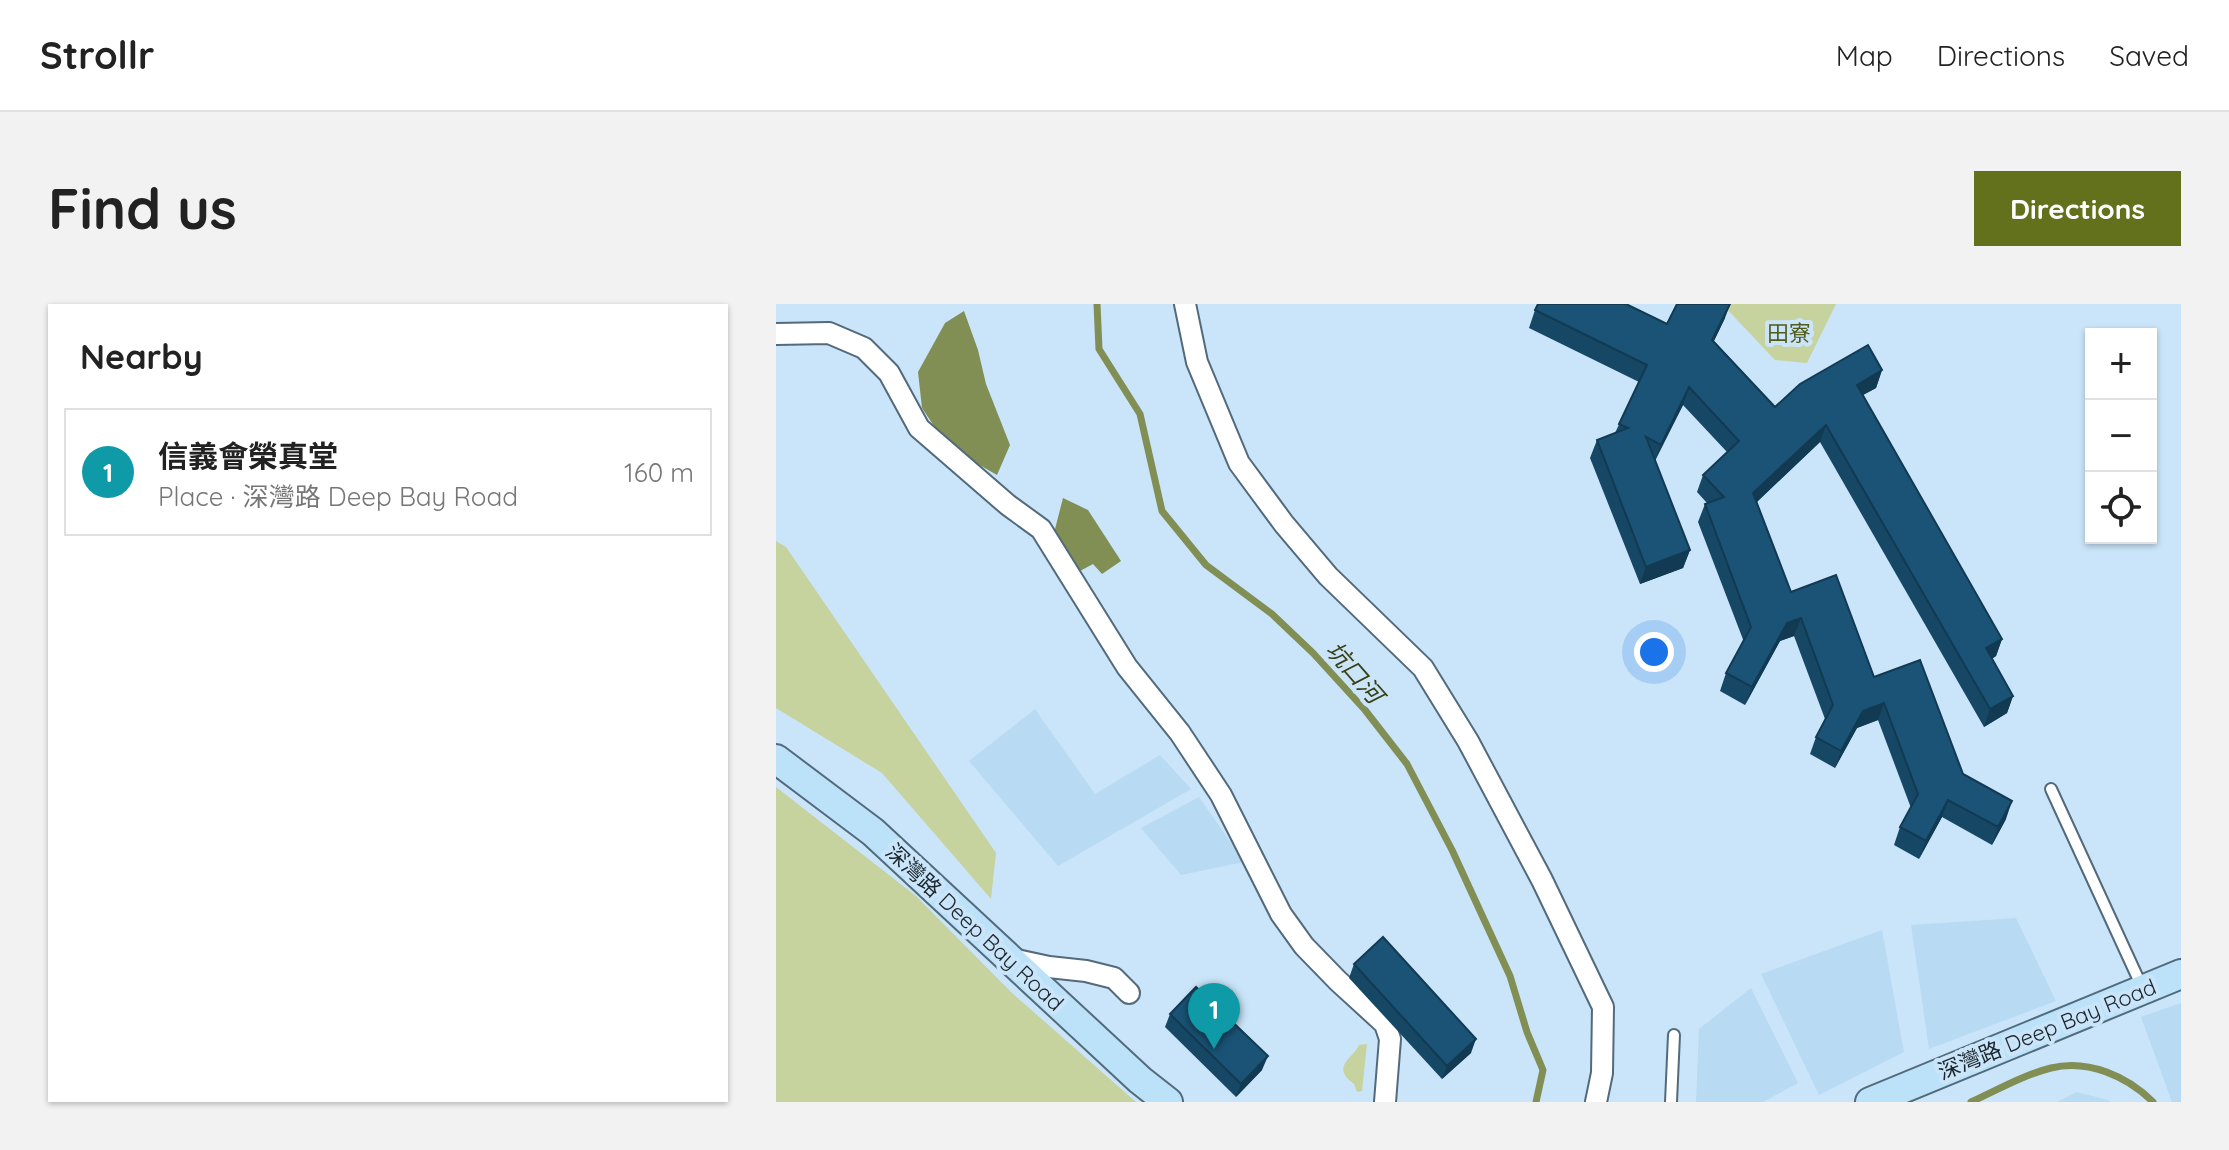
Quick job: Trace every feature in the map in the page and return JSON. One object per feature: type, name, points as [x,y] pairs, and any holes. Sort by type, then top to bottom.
[{"type":"street","points":[[1185,304],[1197,362],[1239,463],[1328,576],[1423,668],[1468,741],[1542,880],[1603,1007],[1602,1073],[1596,1102]]},
{"type":"street","points":[[776,334],[829,333],[864,348],[889,373],[919,428],[1008,505],[1041,529],[1127,667],[1180,733],[1221,795],[1281,914],[1304,946],[1385,1024],[1390,1039],[1385,1102]]},
{"type":"street","name":"深灣路 Deep Bay Road","points":[[776,759],[873,832],[1140,1080],[1168,1102]]},
{"type":"street","points":[[1008,958],[1114,978],[1129,993]]},
{"type":"street","name":"深灣路 Deep Bay Road","points":[[1870,1102],[2181,974]]},
{"type":"lane","points":[[2051,789],[2143,988]]},
{"type":"lane","points":[[1671,1102],[1674,1035]]},
{"type":"shaded area","points":[[964,311],[986,384],[1010,445],[997,475],[948,447],[922,408],[918,372],[945,323]]},
{"type":"shaded area","points":[[1063,498],[1088,510],[1121,561],[1102,574],[1093,564],[1080,571],[1054,533]]},
{"type":"shaded area","points":[[1035,709],[1095,794],[1160,755],[1191,789],[1058,866],[969,761]]},
{"type":"shaded area","points":[[1199,797],[1244,862],[1181,875],[1141,828]]},
{"type":"shaded area","points":[[2016,918],[2056,1001],[1929,1049],[1911,925]]},
{"type":"shaded area","points":[[1882,930],[1904,1052],[1819,1095],[1761,974]]},
{"type":"shaded area","points":[[1751,988],[1798,1083],[1763,1102],[1696,1102],[1699,1029]]},
{"type":"shaded area","points":[[2181,1003],[2181,1102],[2172,1102],[2141,1017]]},
{"type":"shaded area","points":[[2077,1092],[2108,1100],[2110,1102],[2057,1102]]},
{"type":"green space","name":"田寮","points":[[1722,304],[1836,304],[1807,363],[1775,360]]},
{"type":"green space","points":[[776,541],[786,547],[996,853],[991,899],[882,773],[776,708]]},
{"type":"green space","points":[[776,787],[916,896],[1011,992],[1136,1102],[776,1102]]},
{"type":"green space","points":[[1367,1044],[1362,1091],[1357,1092],[1343,1067],[1359,1045]]},
{"type":"building","points":[[1538,304],[1626,304],[1667,324],[1677,304],[1730,304],[1712,340],[1775,407],[1800,384],[1868,345],[1882,370],[1857,385],[2002,639],[1986,648],[2013,696],[1990,709],[1826,425],[1753,493],[1791,592],[1836,575],[1874,677],[1920,660],[1963,774],[2012,801],[1998,827],[1948,800],[1926,841],[1900,827],[1918,794],[1884,703],[1863,711],[1841,751],[1816,737],[1833,705],[1801,618],[1787,623],[1752,687],[1726,673],[1751,627],[1705,504],[1724,497],[1703,475],[1739,441],[1689,387],[1661,445],[1646,437],[1690,550],[1646,567],[1597,440],[1628,428],[1619,424],[1647,365],[1535,310]]},
{"type":"building","points":[[1383,937],[1476,1039],[1447,1066],[1354,964]]},
{"type":"building","points":[[1196,987],[1268,1056],[1241,1084],[1170,1014]]},
{"type":"waterway","name":"坑口河","points":[[1097,304],[1099,349],[1140,414],[1162,511],[1206,565],[1272,614],[1313,653],[1365,710],[1407,764],[1452,850],[1510,976],[1527,1032],[1543,1070],[1536,1102]]},
{"type":"waterway","points":[[1971,1102],[2030,1075],[2065,1066],[2093,1068],[2119,1077],[2153,1102]]},
{"type":"place","name":"信義會榮真堂","points":[[1214,1049]]}]
